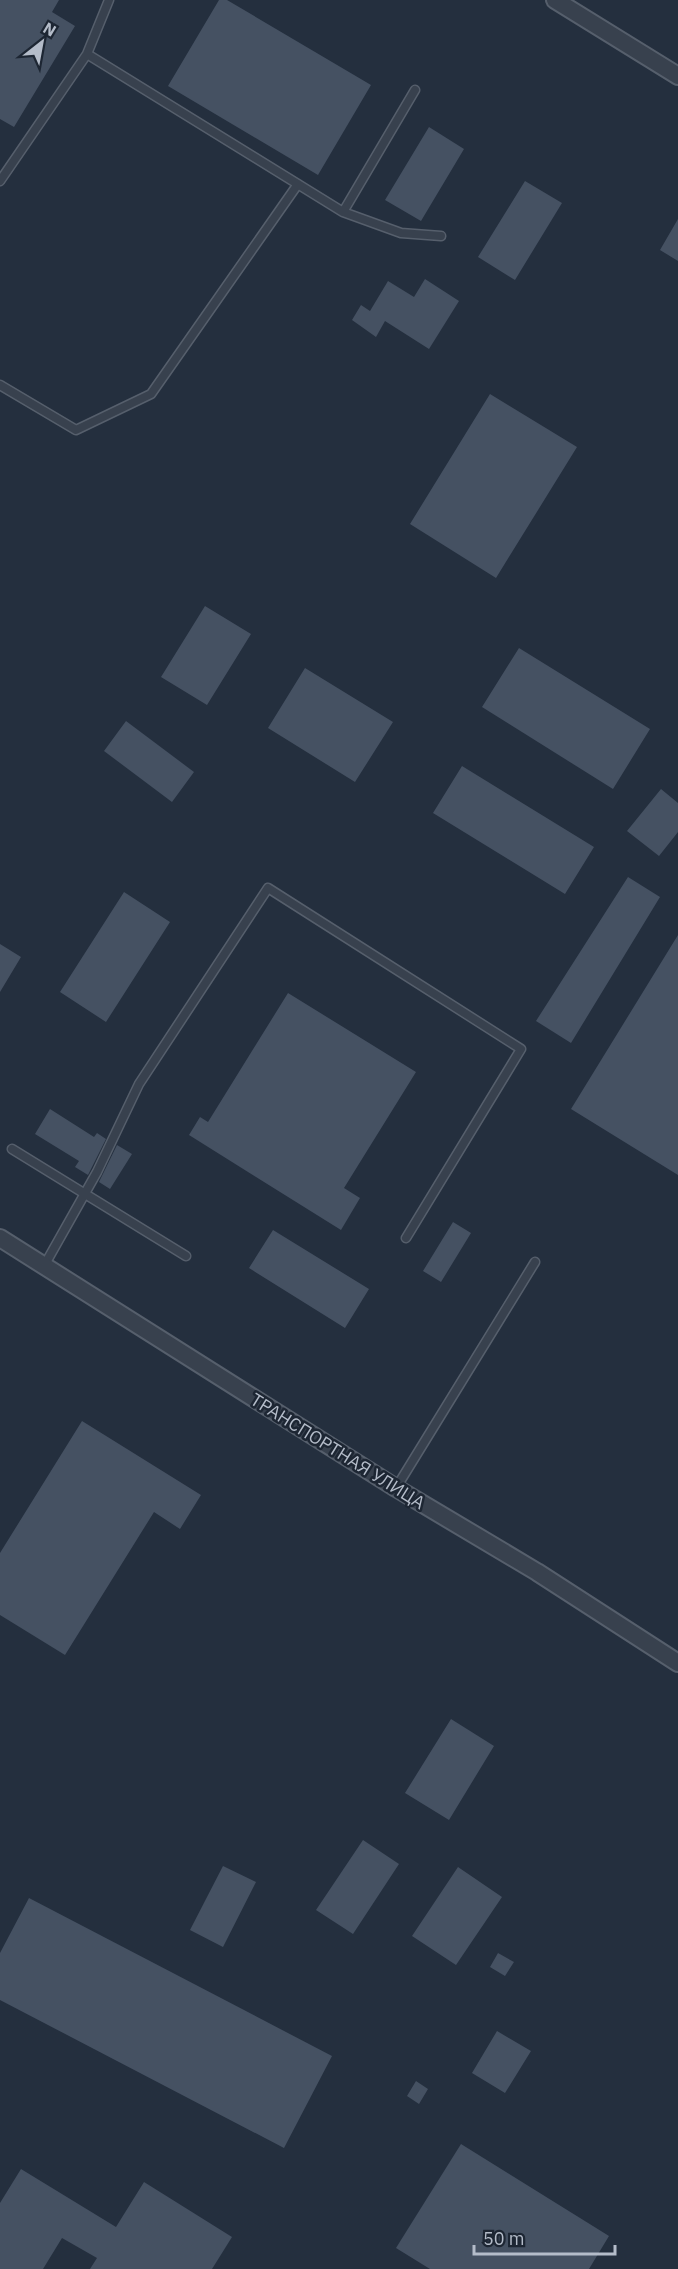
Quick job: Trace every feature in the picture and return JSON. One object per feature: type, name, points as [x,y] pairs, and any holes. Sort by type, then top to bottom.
[{"type":"street","points":[[558,1],[678,76]]},
{"type":"street","name":"ТРАНСПОРТНАЯ УЛИЦА","points":[[0,1238],[396,1488],[537,1572],[678,1662]]},
{"type":"lane","points":[[0,181],[4,168],[87,54],[109,0]]},
{"type":"lane","points":[[87,54],[343,212],[401,233],[441,236]]},
{"type":"lane","points":[[343,212],[415,90]]},
{"type":"lane","points":[[0,385],[76,430],[152,394],[298,184]]},
{"type":"lane","points":[[45,1266],[85,1194],[140,1084],[268,888],[521,1049],[406,1238]]},
{"type":"lane","points":[[12,1149],[186,1256]]},
{"type":"lane","points":[[396,1488],[535,1262]]},
{"type":"building","points":[[0,0],[59,0],[52,12],[75,26],[14,127],[0,119]]},
{"type":"building","points":[[219,0],[227,0],[371,85],[318,175],[168,86]]},
{"type":"building","points":[[429,127],[464,149],[421,221],[385,200]]},
{"type":"building","points":[[525,181],[562,203],[515,280],[478,257]]},
{"type":"building","points":[[678,219],[678,261],[660,250]]},
{"type":"building","points":[[425,279],[459,301],[429,349],[385,321],[376,337],[352,320],[361,305],[370,311],[388,281],[414,297]]},
{"type":"building","points":[[490,394],[577,447],[496,578],[410,524]]},
{"type":"building","points":[[205,606],[251,634],[207,705],[161,677]]},
{"type":"building","points":[[519,648],[650,729],[613,789],[482,707]]},
{"type":"building","points":[[305,668],[393,722],[355,782],[268,728]]},
{"type":"building","points":[[126,721],[194,772],[172,802],[104,751]]},
{"type":"building","points":[[462,766],[594,847],[565,894],[433,813]]},
{"type":"building","points":[[661,789],[678,803],[678,832],[659,856],[627,831]]},
{"type":"building","points":[[628,877],[660,897],[571,1043],[536,1021]]},
{"type":"building","points":[[124,892],[170,922],[106,1022],[60,992]]},
{"type":"building","points":[[678,935],[678,1175],[571,1109]]},
{"type":"building","points":[[0,944],[21,957],[0,992]]},
{"type":"building","points":[[288,993],[416,1072],[344,1188],[360,1198],[341,1230],[189,1135],[200,1117],[208,1122]]},
{"type":"building","points":[[50,1109],[94,1137],[97,1133],[106,1139],[88,1175],[75,1167],[79,1161],[35,1134]]},
{"type":"building","points":[[117,1145],[132,1154],[110,1189],[99,1182]]},
{"type":"building","points":[[453,1222],[471,1233],[441,1282],[423,1271]]},
{"type":"building","points":[[273,1230],[369,1289],[345,1328],[249,1268]]},
{"type":"building","points":[[82,1421],[201,1495],[180,1529],[154,1512],[65,1655],[0,1615],[0,1553]]},
{"type":"building","points":[[451,1719],[494,1746],[449,1820],[405,1793]]},
{"type":"building","points":[[363,1840],[399,1864],[353,1934],[316,1910]]},
{"type":"building","points":[[223,1866],[256,1882],[223,1947],[190,1930]]},
{"type":"building","points":[[458,1867],[502,1897],[456,1965],[412,1936]]},
{"type":"building","points":[[29,1898],[332,2056],[284,2148],[0,2000],[0,1953]]},
{"type":"building","points":[[498,1953],[514,1962],[505,1976],[490,1967]]},
{"type":"building","points":[[497,2031],[531,2051],[505,2093],[472,2073]]},
{"type":"building","points":[[416,2081],[428,2089],[419,2104],[407,2096]]},
{"type":"building","points":[[461,2144],[609,2236],[589,2269],[430,2269],[396,2248]]},
{"type":"building","points":[[21,2169],[116,2227],[144,2182],[232,2237],[212,2269],[90,2269],[97,2258],[62,2238],[43,2269],[0,2269],[0,2203]]}]
